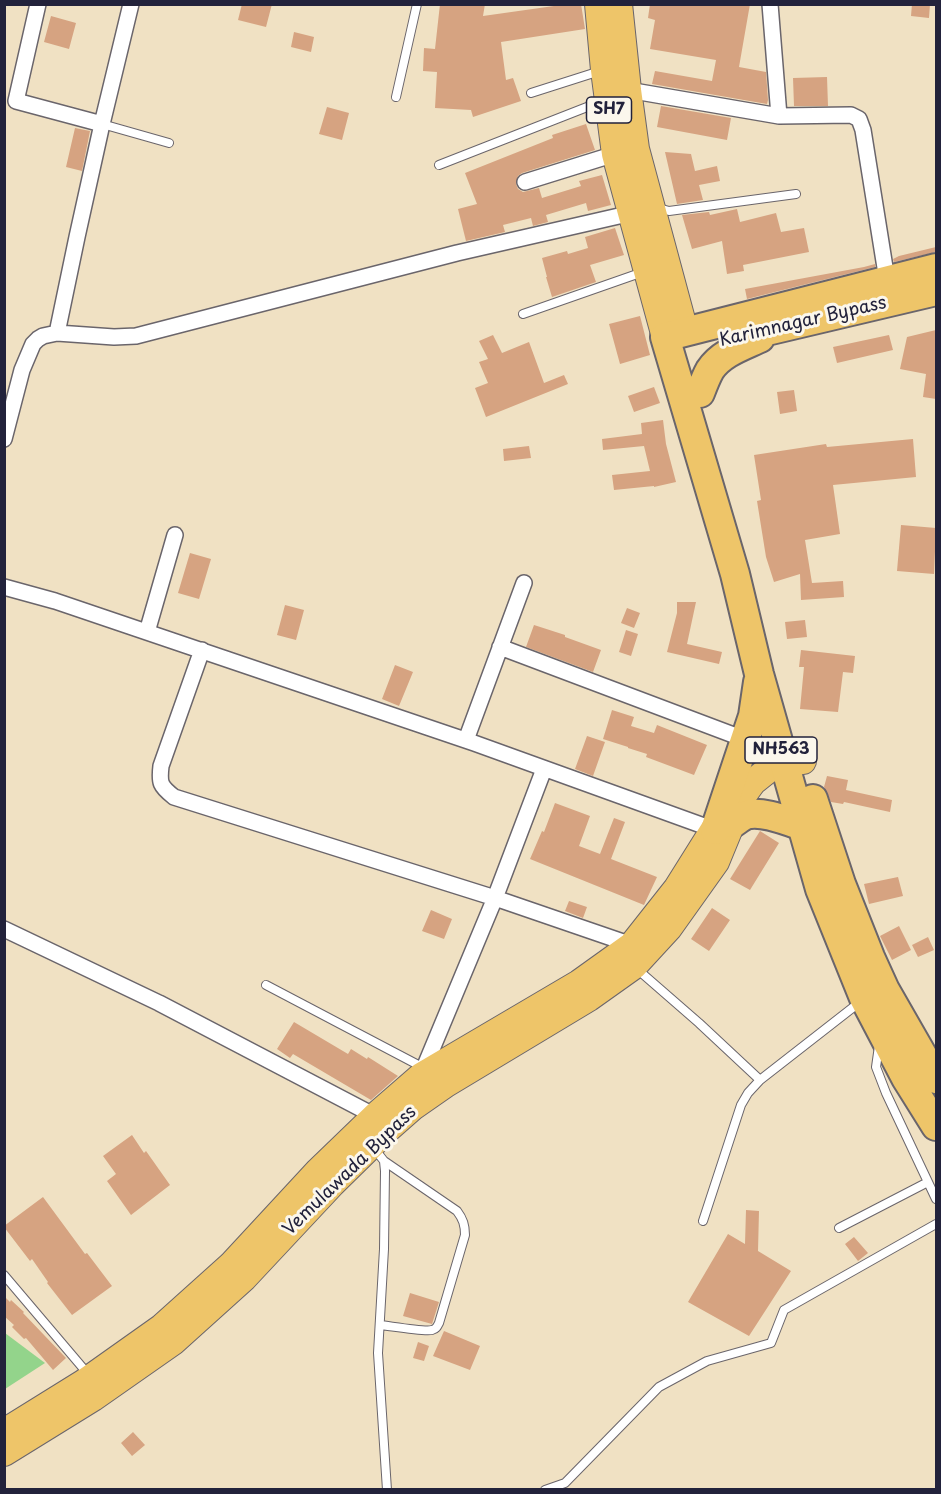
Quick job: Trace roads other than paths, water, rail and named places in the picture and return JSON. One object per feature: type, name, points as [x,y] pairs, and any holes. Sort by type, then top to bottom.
[{"type":"highway","name":"Karimnagar Bypass","points":[[677,343],[887,280],[936,268]]},
{"type":"highway","name":"Karimnagar Bypass","points":[[677,343],[784,327],[936,291]]},
{"type":"highway","points":[[700,393],[710,370],[718,361],[736,349],[784,327]]},
{"type":"highway","name":"NH563","points":[[677,343],[700,393],[792,755],[803,826],[820,889],[864,998],[891,1024],[936,1079]]},
{"type":"highway","name":"NH563","points":[[677,343],[759,675],[792,755],[809,788],[841,884],[881,982],[906,1078],[936,1126]]},
{"type":"highway","points":[[724,826],[736,768],[753,716],[759,675]]},
{"type":"highway","points":[[724,826],[751,814],[773,817],[803,826]]},
{"type":"main road","name":"SH7","points":[[598,4],[604,70],[618,94],[636,150],[647,271],[677,343]]},
{"type":"main road","name":"SH7","points":[[619,4],[615,154],[641,209],[677,343]]},
{"type":"main road","name":"Vemulawada Bypass","points":[[4,1453],[93,1398],[173,1342],[244,1278],[332,1184],[378,1153],[413,1107],[446,1084],[589,998],[633,956],[677,888],[724,826],[753,782],[792,755]]},
{"type":"main road","name":"Vemulawada Bypass","points":[[4,1432],[91,1377],[162,1327],[231,1265],[318,1171],[423,1072],[579,983],[633,956]]},
{"type":"street","points":[[38,4],[10,100],[102,124]]},
{"type":"street","points":[[57,333],[102,124],[131,4]]},
{"type":"street","points":[[770,4],[779,116]]},
{"type":"street","points":[[618,94],[779,116],[851,115],[859,119],[863,130],[887,280]]},
{"type":"street","points":[[525,182],[615,154]]},
{"type":"street","points":[[4,439],[22,370],[33,344],[43,336],[57,333],[114,338],[136,336],[457,253],[641,209]]},
{"type":"street","points":[[147,632],[175,535]]},
{"type":"street","points":[[466,740],[524,583]]},
{"type":"street","points":[[4,587],[55,601],[466,740],[544,769],[724,826]]},
{"type":"street","points":[[500,647],[744,739]]},
{"type":"street","points":[[202,650],[161,766],[159,780],[163,789],[174,797],[495,898],[633,956]]},
{"type":"street","points":[[423,1072],[495,898],[544,769]]},
{"type":"street","points":[[4,929],[159,1003],[375,1116]]},
{"type":"lane","points":[[396,97],[417,4]]},
{"type":"lane","points":[[531,93],[604,70]]},
{"type":"lane","points":[[439,165],[618,94]]},
{"type":"lane","points":[[102,124],[169,143]]},
{"type":"lane","points":[[641,209],[669,211],[796,194]]},
{"type":"lane","points":[[523,314],[647,271]]},
{"type":"lane","points":[[633,956],[760,1080]]},
{"type":"lane","points":[[266,985],[423,1072]]},
{"type":"lane","points":[[703,1221],[741,1105],[748,1093],[760,1080],[864,998]]},
{"type":"lane","points":[[922,1040],[891,1024],[876,1067],[885,1093],[936,1199]]},
{"type":"lane","points":[[378,1153],[457,1211],[463,1218],[465,1226],[465,1235],[436,1328],[423,1330],[380,1324]]},
{"type":"lane","points":[[378,1153],[386,1178],[378,1353],[387,1490]]},
{"type":"lane","points":[[839,1228],[928,1182]]},
{"type":"lane","points":[[545,1490],[564,1483],[659,1387],[707,1361],[771,1343],[784,1310],[936,1224]]},
{"type":"lane","points":[[4,1275],[91,1377]]}]
